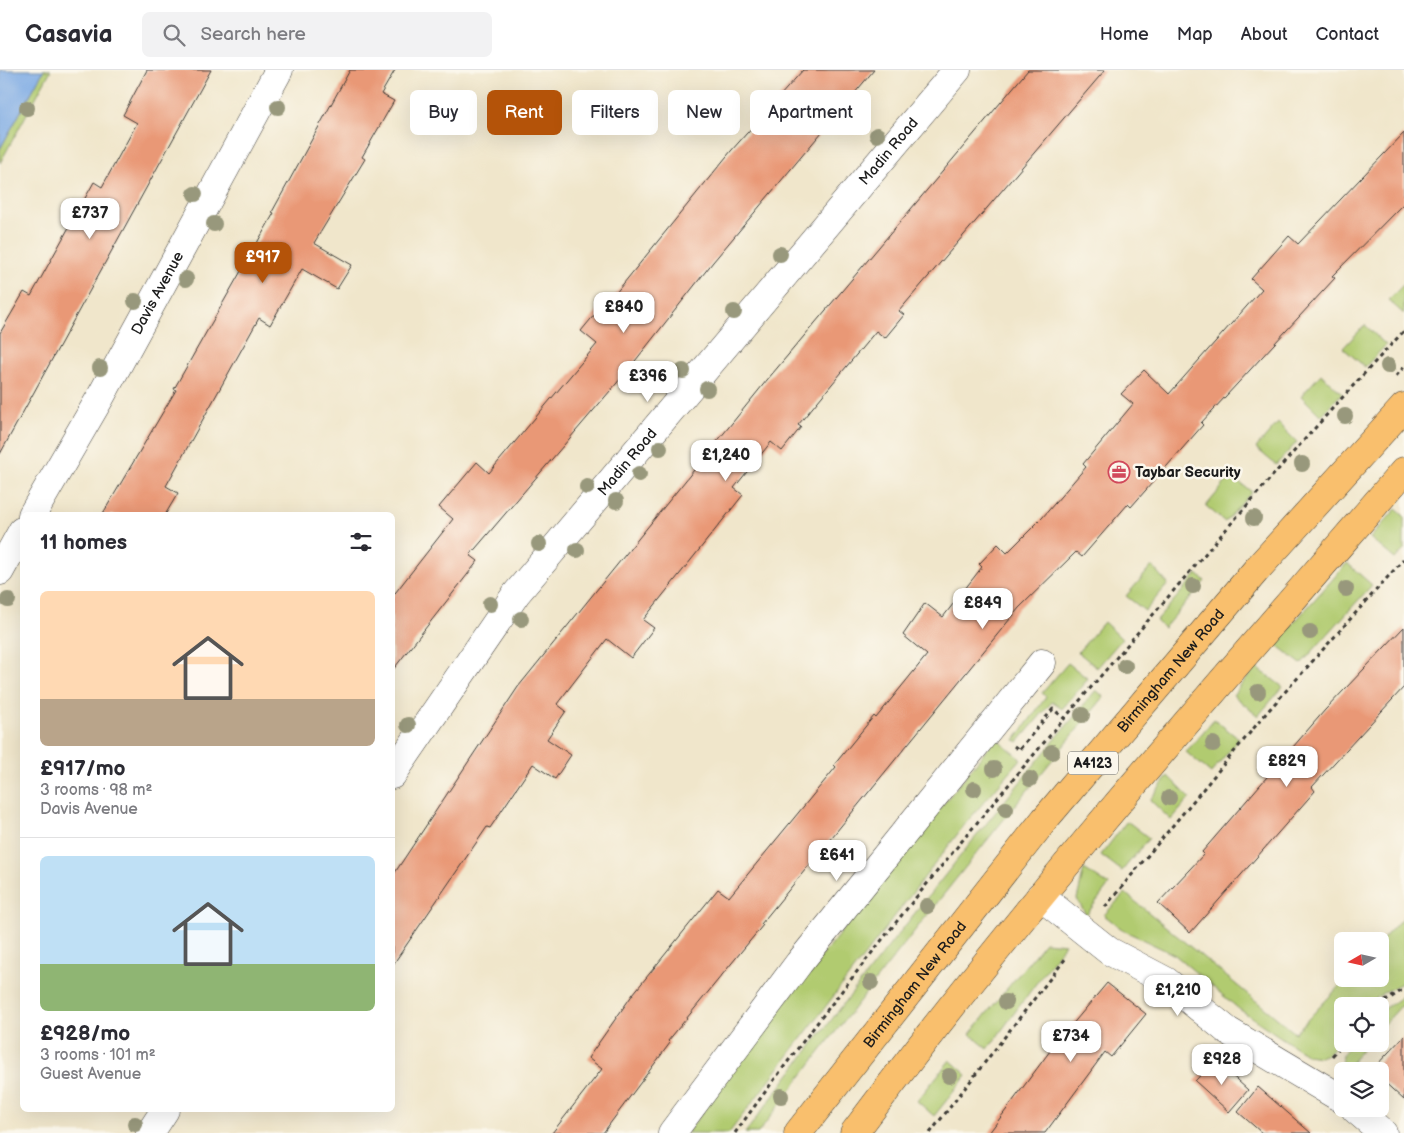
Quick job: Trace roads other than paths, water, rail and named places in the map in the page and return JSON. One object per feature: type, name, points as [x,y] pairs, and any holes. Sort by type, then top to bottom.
[{"type":"highway","name":"Birmingham New Road","points":[[798,1133],[1045,819],[1258,568],[1404,407]]},
{"type":"highway","name":"A4123","points":[[854,1133],[900,1071],[1090,834],[1404,471]]},
{"type":"street","name":"Davis Avenue","points":[[34,512],[100,398],[279,70]]},
{"type":"street","name":"Madin Road","points":[[395,772],[516,594],[957,70]]},
{"type":"street","points":[[0,571],[20,535]]},
{"type":"street","points":[[672,1133],[799,963],[1042,663]]},
{"type":"street","points":[[1040,896],[1108,950],[1166,981],[1228,1031],[1334,1094]]},
{"type":"street","points":[[150,1133],[164,1112]]},
{"type":"street","points":[[1364,1117],[1383,1133]]},
{"type":"water","points":[[0,70],[44,70],[0,149]]},
{"type":"place","name":"Taybar Security","points":[[1119,472]]}]
